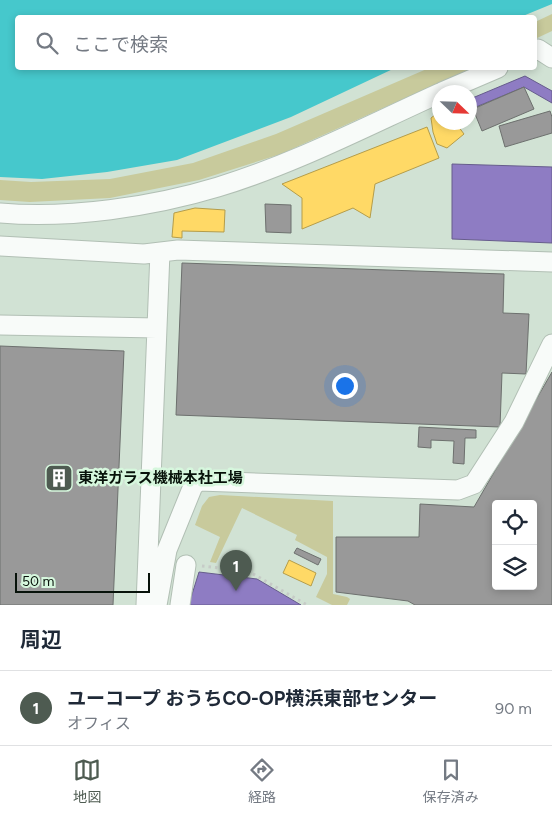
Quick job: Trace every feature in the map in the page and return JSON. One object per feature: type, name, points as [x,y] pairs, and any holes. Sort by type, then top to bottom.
[{"type":"street","points":[[459,85],[493,70]]},
{"type":"street","points":[[0,213],[75,212],[142,205],[218,187],[304,155],[432,97]]},
{"type":"street","points":[[0,246],[144,254],[178,250],[552,262]]},
{"type":"street","points":[[146,605],[160,252]]},
{"type":"street","points":[[0,324],[157,328]]},
{"type":"street","points":[[157,605],[167,550],[193,486],[199,481],[458,490],[474,484],[514,422],[552,344]]},
{"type":"street","points":[[180,605],[186,565]]},
{"type":"path","points":[[186,565],[248,571],[307,605]]},
{"type":"green space","points":[[552,14],[552,31],[537,38],[537,21]]},
{"type":"green space","points":[[424,70],[468,70],[281,154],[199,180],[110,198],[30,202],[0,200],[0,180],[31,182],[110,179],[193,163],[276,134]]},
{"type":"green space","points":[[220,495],[333,501],[333,594],[350,599],[347,605],[332,605],[316,597],[327,574],[327,557],[295,540],[297,535],[242,508],[216,563],[210,562],[220,537],[195,525],[202,506],[209,497]]},
{"type":"water","points":[[0,0],[552,0],[552,4],[525,15],[15,15],[15,70],[391,70],[291,117],[177,160],[107,172],[42,179],[0,177]]},
{"type":"building: 住宅","points":[[427,127],[439,158],[375,184],[370,218],[353,208],[302,229],[302,198],[282,184]]},
{"type":"building: 住宅","points":[[433,130],[461,130],[464,134],[447,148],[437,144]]},
{"type":"building: 住宅","points":[[195,208],[225,210],[224,232],[182,231],[182,238],[172,237],[174,213]]},
{"type":"building: 住宅","points":[[289,560],[316,573],[311,586],[283,573]]},
{"type":"building: 業務","points":[[525,76],[552,91],[552,103],[524,87],[477,107],[477,96]]},
{"type":"building: 業務","points":[[452,164],[552,167],[552,243],[452,239]]},
{"type":"building: 業務","points":[[199,572],[257,579],[301,605],[185,605],[189,604]]},
{"type":"building: 工業","points":[[524,87],[534,109],[482,131],[477,119],[477,107]]},
{"type":"building: 工業","points":[[550,111],[552,133],[505,147],[499,126]]},
{"type":"building: 工業","points":[[265,204],[291,205],[291,233],[266,232]]},
{"type":"building: 工業","points":[[182,263],[504,274],[503,313],[529,314],[526,374],[502,373],[500,427],[176,415]]},
{"type":"building: 工業","name":"東洋ガラス機械本社工場","points":[[0,346],[124,351],[113,605],[0,605]]},
{"type":"building: 工業","points":[[552,372],[552,605],[415,605],[408,601],[336,592],[336,537],[419,537],[420,504],[474,507]]},
{"type":"building: 工業","points":[[419,427],[476,430],[476,438],[465,438],[464,464],[453,463],[454,441],[431,440],[431,448],[418,447]]},
{"type":"building: 工業","points":[[297,548],[321,559],[318,565],[294,553]]},
{"type":"place","name":"東洋ガラス機械本社工場","points":[[59,478]]},
{"type":"place","name":"ユーコープ おうちCO-OP横浜東部センター","points":[[236,591]]}]
